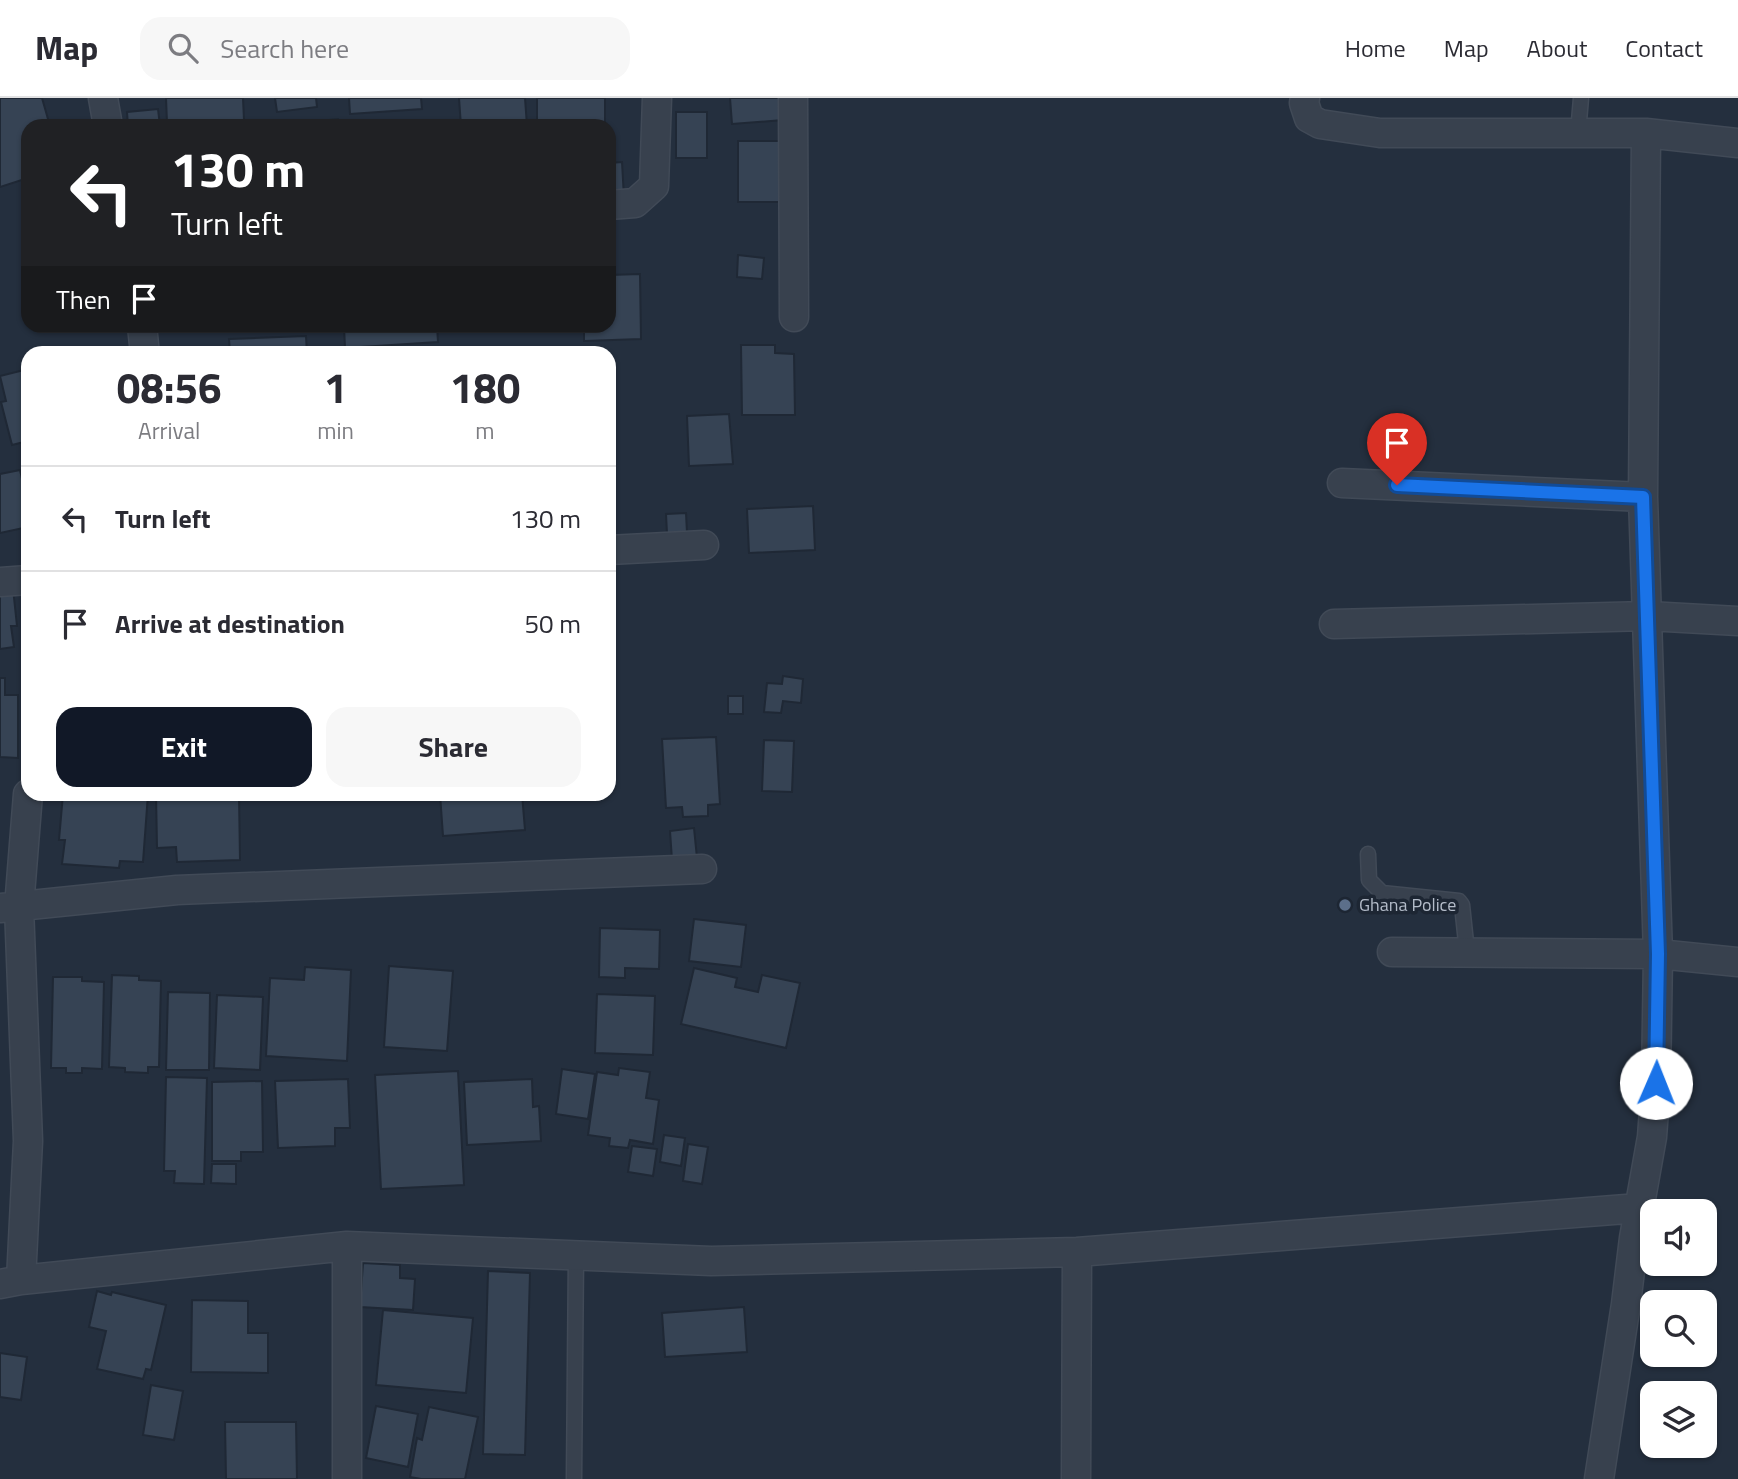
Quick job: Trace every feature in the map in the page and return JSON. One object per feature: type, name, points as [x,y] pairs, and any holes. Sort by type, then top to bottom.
[{"type":"street","points":[[103,98],[106,119]]},
{"type":"street","points":[[616,205],[635,204],[654,186],[657,98]]},
{"type":"street","points":[[793,98],[794,317]]},
{"type":"street","points":[[1305,98],[1309,118],[1320,124],[1380,133],[1646,133],[1738,143]]},
{"type":"street","points":[[1600,1479],[1654,1110],[1658,954],[1643,497],[1646,133]]},
{"type":"street","points":[[1342,483],[1643,497]]},
{"type":"street","points":[[616,550],[704,545]]},
{"type":"street","points":[[0,582],[21,580]]},
{"type":"street","points":[[1334,624],[1648,616],[1738,621]]},
{"type":"street","points":[[27,801],[9,908],[28,1141],[11,1282],[347,1246],[711,1261],[1077,1252],[1639,1208]]},
{"type":"street","points":[[9,908],[177,890],[702,869]]},
{"type":"street","points":[[1392,951],[1658,954],[1738,962]]},
{"type":"street","points":[[346,1479],[347,1246]]},
{"type":"street","points":[[1076,1479],[1077,1252]]},
{"type":"lane","points":[[1578,133],[1581,98]]},
{"type":"lane","points":[[1368,854],[1369,880],[1382,893],[1459,901],[1462,905],[1467,952]]},
{"type":"lane","points":[[574,1479],[576,1255]]},
{"type":"building","points":[[0,98],[42,98],[48,119],[21,119],[21,180],[0,187]]},
{"type":"building","points":[[166,98],[243,98],[244,119],[167,119]]},
{"type":"building","points":[[275,98],[316,98],[317,107],[277,112]]},
{"type":"building","points":[[349,98],[421,98],[422,109],[350,114]]},
{"type":"building","points":[[459,98],[525,98],[526,119],[460,119]]},
{"type":"building","points":[[537,98],[605,98],[605,119],[537,119]]},
{"type":"building","points":[[730,98],[781,98],[783,120],[732,124]]},
{"type":"building","points":[[158,109],[159,119],[128,119],[127,112]]},
{"type":"building","points":[[676,112],[707,112],[707,158],[676,158]]},
{"type":"building","points":[[738,141],[788,141],[788,202],[738,202]]},
{"type":"building","points":[[616,162],[622,162],[624,198],[616,199]]},
{"type":"building","points":[[738,255],[764,258],[762,279],[737,277]]},
{"type":"building","points":[[640,274],[641,339],[584,341],[584,333],[616,333],[616,275]]},
{"type":"building","points":[[344,333],[437,333],[438,342],[345,346]]},
{"type":"building","points":[[306,336],[307,346],[229,346],[229,339]]},
{"type":"building","points":[[741,345],[775,345],[775,353],[794,354],[795,415],[742,415]]},
{"type":"building","points":[[21,371],[21,443],[12,445],[1,402],[6,401],[0,376]]},
{"type":"building","points":[[729,414],[733,464],[689,466],[687,416]]},
{"type":"building","points":[[20,470],[21,528],[0,533],[0,474]]},
{"type":"building","points":[[813,506],[815,550],[749,553],[747,509]]},
{"type":"building","points":[[686,513],[687,533],[667,534],[666,514]]},
{"type":"building","points":[[13,588],[17,626],[11,626],[14,647],[0,649],[0,589]]},
{"type":"building","points":[[783,676],[803,679],[801,703],[783,701],[781,713],[764,712],[767,683],[782,684]]},
{"type":"building","points":[[0,678],[5,678],[5,695],[18,695],[18,758],[0,757]]},
{"type":"building","points":[[728,696],[743,696],[743,714],[728,714]]},
{"type":"building","points":[[716,737],[720,804],[708,805],[708,816],[683,817],[682,807],[666,808],[662,739]]},
{"type":"building","points":[[764,740],[794,741],[792,792],[762,791]]},
{"type":"building","points":[[62,801],[147,801],[143,862],[120,861],[119,868],[62,864],[65,840],[59,840]]},
{"type":"building","points":[[156,801],[239,801],[240,860],[177,862],[176,847],[157,848]]},
{"type":"building","points":[[440,801],[523,801],[525,830],[443,836]]},
{"type":"building","points":[[694,828],[697,858],[672,860],[670,831]]},
{"type":"building","points":[[694,919],[746,925],[741,967],[689,961]]},
{"type":"building","points":[[600,928],[660,930],[659,969],[625,968],[625,978],[599,977]]},
{"type":"building","points":[[389,966],[453,971],[447,1051],[384,1047]]},
{"type":"building","points":[[305,967],[351,970],[347,1061],[266,1056],[270,978],[304,980]]},
{"type":"building","points":[[694,968],[737,978],[735,987],[758,992],[762,975],[800,983],[786,1048],[681,1024]]},
{"type":"building","points":[[112,975],[139,976],[139,980],[161,981],[159,1067],[148,1067],[148,1073],[125,1072],[125,1068],[109,1067]]},
{"type":"building","points":[[53,977],[82,977],[82,981],[104,982],[102,1069],[82,1068],[82,1073],[66,1073],[66,1068],[51,1068]]},
{"type":"building","points":[[168,992],[210,993],[209,1070],[166,1070]]},
{"type":"building","points":[[597,994],[655,996],[653,1055],[595,1053]]},
{"type":"building","points":[[217,995],[263,997],[260,1070],[214,1068]]},
{"type":"building","points":[[619,1068],[650,1072],[646,1098],[659,1100],[653,1144],[630,1140],[628,1148],[609,1146],[610,1138],[588,1135],[597,1072],[618,1075]]},
{"type":"building","points":[[562,1069],[595,1074],[588,1119],[556,1114]]},
{"type":"building","points":[[458,1071],[464,1185],[381,1189],[375,1075]]},
{"type":"building","points":[[166,1077],[207,1078],[204,1184],[174,1183],[175,1171],[164,1171]]},
{"type":"building","points":[[348,1079],[350,1128],[335,1128],[335,1146],[278,1148],[275,1081]]},
{"type":"building","points":[[532,1079],[533,1107],[539,1106],[541,1141],[467,1145],[464,1082]]},
{"type":"building","points":[[262,1081],[263,1152],[241,1152],[241,1161],[212,1161],[212,1082]]},
{"type":"building","points":[[664,1135],[685,1138],[681,1166],[660,1162]]},
{"type":"building","points":[[688,1144],[708,1147],[702,1184],[683,1181]]},
{"type":"building","points":[[632,1146],[657,1149],[653,1176],[628,1172]]},
{"type":"building","points":[[212,1164],[236,1164],[236,1184],[211,1183]]},
{"type":"building","points":[[363,1263],[400,1265],[400,1278],[415,1279],[413,1310],[360,1307]]},
{"type":"building","points":[[488,1271],[530,1273],[525,1455],[483,1454]]},
{"type":"building","points":[[97,1291],[166,1305],[151,1370],[146,1369],[143,1379],[97,1369],[106,1331],[89,1327]]},
{"type":"building","points":[[192,1300],[248,1301],[248,1333],[268,1333],[268,1373],[191,1372]]},
{"type":"building","points":[[744,1307],[747,1352],[665,1357],[662,1313]]},
{"type":"building","points":[[383,1310],[473,1318],[466,1393],[376,1385]]},
{"type":"building","points":[[0,1353],[27,1357],[21,1400],[0,1397]]},
{"type":"building","points":[[151,1385],[183,1391],[174,1440],[143,1435]]},
{"type":"building","points":[[376,1406],[418,1414],[408,1467],[366,1458]]},
{"type":"building","points":[[429,1407],[478,1417],[465,1479],[410,1477],[417,1438],[422,1440]]},
{"type":"building","points":[[225,1422],[296,1422],[297,1479],[226,1479]]},
{"type":"place","name":"Ghana Police","points":[[1345,905]]},
{"type":"route","points":[[1397,485],[1643,497],[1658,954],[1656,1083]]}]
